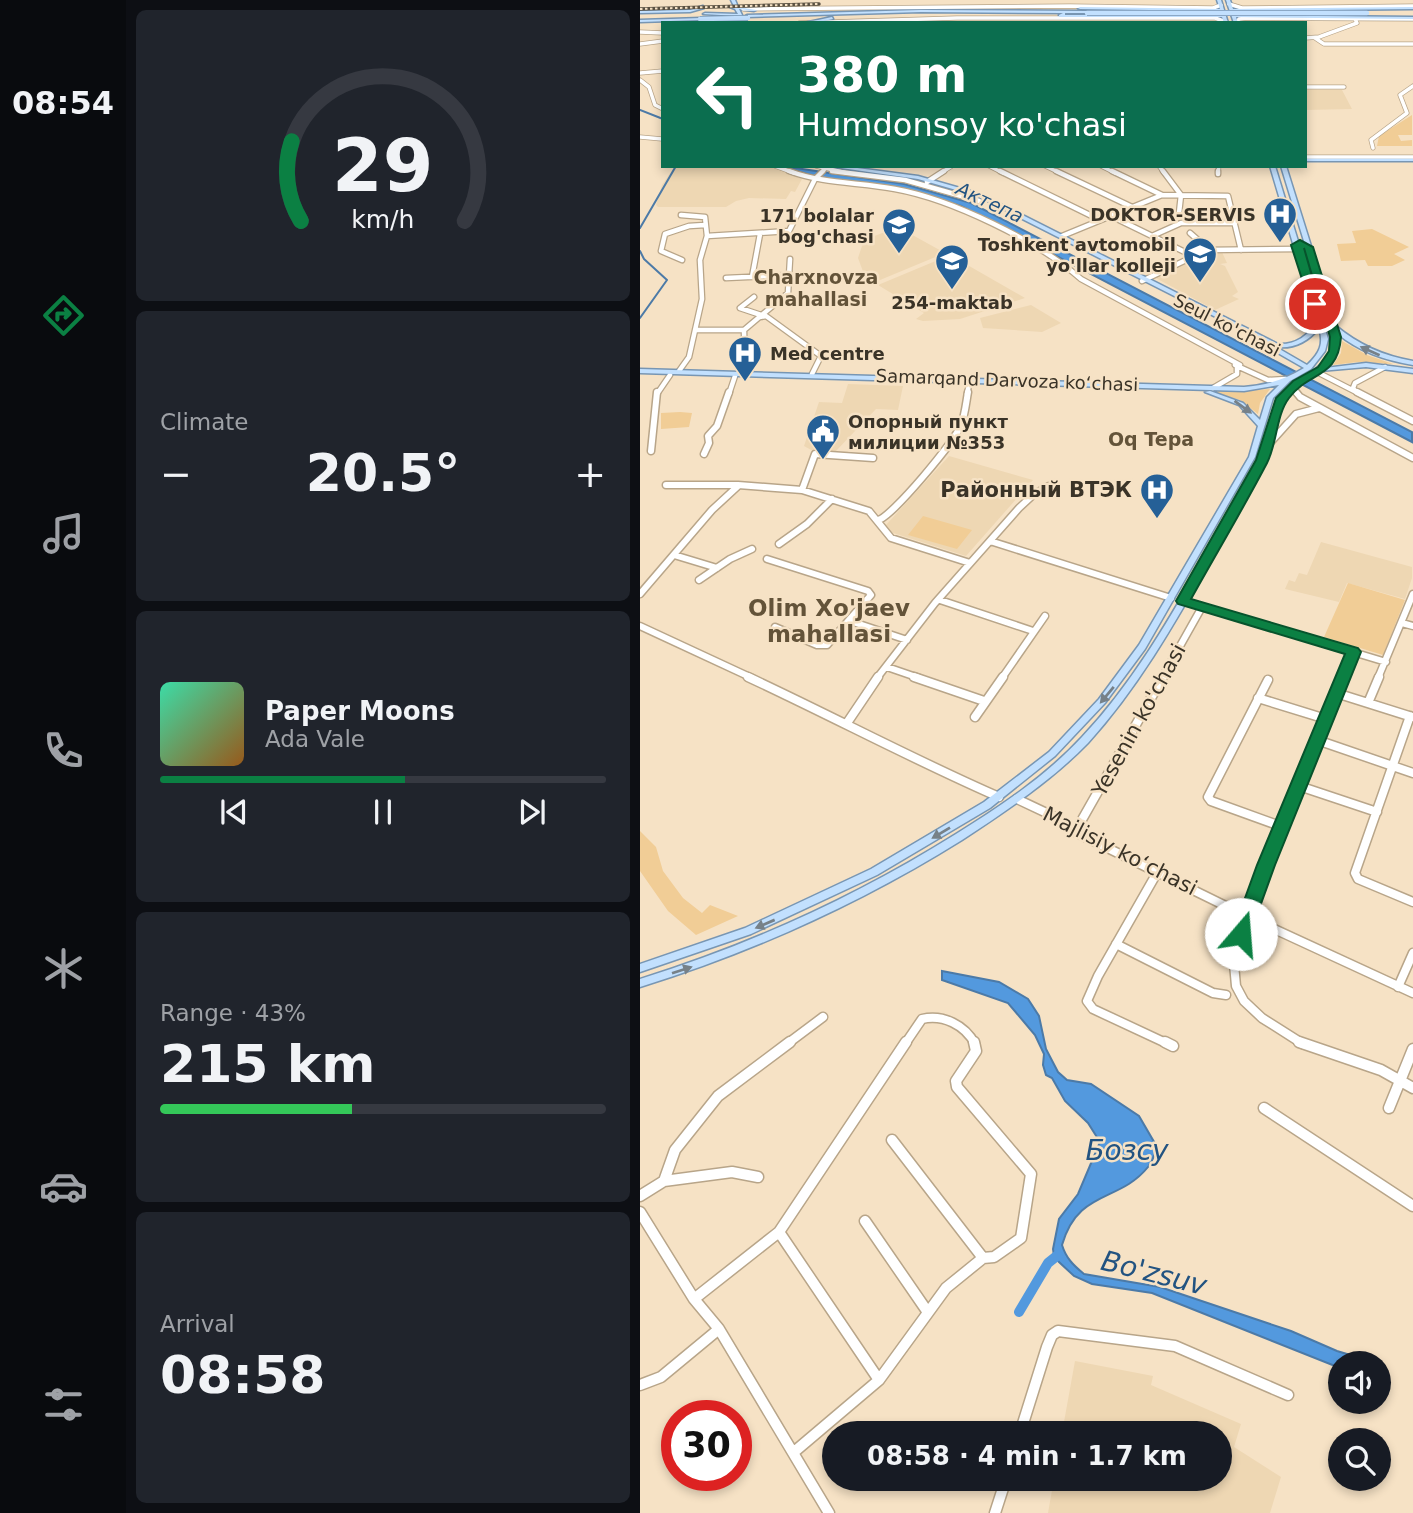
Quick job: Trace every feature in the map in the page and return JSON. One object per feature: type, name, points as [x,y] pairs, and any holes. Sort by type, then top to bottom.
[{"type":"main road","points":[[701,0],[705,18]]},
{"type":"main road","points":[[701,0],[705,18]]},
{"type":"main road","points":[[731,0],[742,13]]},
{"type":"main road","points":[[1235,21],[1230,4],[1412,13]]},
{"type":"main road","points":[[1221,5],[1225,20],[1066,18],[1060,15],[1065,13],[1060,9],[1158,9],[1221,5]]},
{"type":"main road","points":[[690,11],[704,7]]},
{"type":"main road","points":[[808,8],[853,13]]},
{"type":"main road","points":[[921,11],[942,9]]},
{"type":"main road","points":[[640,21],[816,10],[804,14]]},
{"type":"main road","points":[[640,12],[690,11],[701,13],[705,18]]},
{"type":"main road","points":[[705,18],[732,11],[844,15],[1412,13]]},
{"type":"main road","points":[[726,13],[1065,13]]},
{"type":"main road","points":[[1234,16],[1294,18],[1412,13]]},
{"type":"main road","points":[[912,14],[957,18]]},
{"type":"main road","points":[[816,21],[844,15]]},
{"type":"main road","points":[[640,21],[661,24]]},
{"type":"main road","points":[[1307,160],[1366,161],[1377,156],[1412,160]]},
{"type":"main road","name":"Seul ko'chasi","points":[[826,168],[928,182],[984,197],[1143,280]]},
{"type":"main road","points":[[640,968],[787,915],[874,872],[999,797],[1069,738],[1129,667],[1252,457],[1270,397],[1288,379],[1320,356],[1324,346],[1320,319],[1273,168]]},
{"type":"main road","points":[[1284,168],[1336,337],[1335,351],[1320,371]]},
{"type":"main road","name":"Seul ko'chasi","points":[[928,182],[982,198],[1286,355],[1304,369],[1320,371]]},
{"type":"main road","points":[[1282,197],[1292,197]]},
{"type":"main road","points":[[1297,247],[1308,246]]},
{"type":"main road","points":[[1143,280],[1276,346],[1287,346]]},
{"type":"main road","points":[[1286,355],[1283,351],[1287,346],[1314,332],[1320,319]]},
{"type":"main road","points":[[1333,326],[1349,340],[1372,352],[1412,363]]},
{"type":"main road","points":[[640,983],[709,961],[807,920],[962,835],[1017,799],[1081,744],[1141,671],[1235,510],[1268,446],[1284,395],[1297,383],[1320,371],[1354,365],[1412,371]]},
{"type":"main road","name":"Samarqand Darvoza koʻchasi","points":[[640,373],[679,371],[812,374],[1204,391],[1241,404],[1262,426]]},
{"type":"main road","name":"Samarqand Darvoza koʻchasi","points":[[640,373],[1213,388],[1258,388],[1288,379]]},
{"type":"main road","points":[[1223,506],[1235,510]]},
{"type":"main road","points":[[1208,532],[1220,536]]},
{"type":"main road","points":[[1171,598],[1183,601]]},
{"type":"main road","points":[[1129,667],[1133,672],[1141,671]]},
{"type":"main road","points":[[1069,738],[1077,738],[1081,744]]},
{"type":"main road","points":[[874,872],[875,879],[882,881]]},
{"type":"main road","points":[[704,947],[713,952],[709,961]]},
{"type":"street","points":[[990,0],[990,9]]},
{"type":"street","points":[[742,13],[808,8],[1158,9]]},
{"type":"street","points":[[1240,21],[1246,18],[1355,19],[1412,13]]},
{"type":"street","points":[[851,21],[957,18],[1225,20]]},
{"type":"street","points":[[1307,38],[1315,38],[1357,23],[1355,19]]},
{"type":"street","points":[[640,32],[661,33]]},
{"type":"street","points":[[1315,38],[1324,44],[1412,44]]},
{"type":"street","points":[[640,44],[661,41]]},
{"type":"street","points":[[640,73],[661,71]]},
{"type":"street","points":[[640,80],[649,87],[655,105],[661,108]]},
{"type":"street","points":[[1307,160],[1377,156],[1371,140],[1397,124],[1406,114],[1400,95],[1412,86]]},
{"type":"street","points":[[1307,87],[1344,87]]},
{"type":"street","points":[[640,137],[661,139]]},
{"type":"street","points":[[781,168],[814,180],[896,189],[967,211],[1063,263],[1081,279],[1239,366]]},
{"type":"street","points":[[707,236],[785,232],[791,229],[814,180],[826,168],[905,180],[980,201]]},
{"type":"street","points":[[928,182],[949,168]]},
{"type":"street","points":[[993,168],[1100,220]]},
{"type":"street","points":[[1049,168],[1132,207]]},
{"type":"street","points":[[1105,168],[1162,195]]},
{"type":"street","points":[[1161,168],[1181,195],[1179,212]]},
{"type":"street","points":[[1218,174],[1219,168]]},
{"type":"street","points":[[873,188],[903,191],[960,210],[1061,265],[1078,281],[1239,366],[1268,380],[1288,379]]},
{"type":"street","points":[[1062,236],[1162,195],[1228,196],[1241,250]]},
{"type":"street","points":[[679,371],[689,357],[702,299],[700,260],[707,236],[704,216],[681,215]]},
{"type":"street","points":[[1111,216],[1193,257]]},
{"type":"street","points":[[1152,236],[1181,223],[1234,223]]},
{"type":"street","points":[[682,260],[661,251],[665,233],[689,226],[705,225]]},
{"type":"street","points":[[1190,233],[1199,242],[1203,252]]},
{"type":"street","points":[[752,277],[760,234]]},
{"type":"street","points":[[1143,280],[1203,252],[1297,247]]},
{"type":"street","points":[[695,330],[744,330],[788,293],[790,259]]},
{"type":"street","points":[[726,278],[789,275]]},
{"type":"street","points":[[754,297],[740,308],[758,317],[766,316],[821,356],[812,374]]},
{"type":"street","points":[[744,330],[743,345],[747,356],[744,372]]},
{"type":"street","points":[[1213,388],[1238,373],[1239,366]]},
{"type":"street","points":[[1357,392],[1354,384],[1385,367]]},
{"type":"street","points":[[1320,371],[1412,421]]},
{"type":"street","points":[[651,451],[657,392],[670,375]]},
{"type":"street","points":[[704,454],[709,443],[708,436],[717,426],[735,376]]},
{"type":"street","points":[[878,520],[885,519],[902,502],[961,427],[970,381]]},
{"type":"street","points":[[1297,383],[1295,392],[1309,406],[1320,409],[1412,458]]},
{"type":"street","points":[[1268,446],[1285,423],[1309,406]]},
{"type":"street","points":[[802,490],[816,454],[873,458]]},
{"type":"street","points":[[666,485],[738,485],[802,490],[869,511],[878,520],[881,530],[891,538],[970,563]]},
{"type":"street","points":[[640,594],[712,510],[738,485]]},
{"type":"street","points":[[847,723],[907,640],[970,563],[1031,495],[1049,486]]},
{"type":"street","points":[[779,544],[807,524],[831,499]]},
{"type":"street","points":[[990,541],[1171,598]]},
{"type":"street","points":[[699,580],[752,549]]},
{"type":"street","points":[[674,555],[717,568]]},
{"type":"street","points":[[767,559],[870,593],[850,621],[827,645],[817,645],[775,626]]},
{"type":"street","points":[[1368,703],[1412,594]]},
{"type":"street","points":[[940,600],[1033,631]]},
{"type":"street","points":[[1183,601],[1386,662]]},
{"type":"street","name":"Yesenin ko'chasi","points":[[1075,832],[1202,607]]},
{"type":"street","points":[[975,717],[1045,615]]},
{"type":"street","points":[[850,621],[907,640]]},
{"type":"street","points":[[1402,623],[1412,626]]},
{"type":"street","points":[[640,626],[847,723],[907,756],[999,797]]},
{"type":"street","points":[[1353,652],[1246,916],[1234,961],[1234,978],[1238,994],[1249,1007],[1281,1033],[1309,1047],[1401,1078],[1412,1088]]},
{"type":"street","points":[[887,667],[984,701]]},
{"type":"street","points":[[1268,680],[1209,799],[1283,827]]},
{"type":"street","points":[[1336,693],[1411,717],[1355,876],[1412,902]]},
{"type":"street","points":[[1258,698],[1326,719]]},
{"type":"street","points":[[1317,740],[1412,773]]},
{"type":"street","points":[[1299,786],[1377,813]]},
{"type":"street","name":"Majlisiy koʻchasi","points":[[1017,799],[1053,816],[1075,832],[1246,916],[1412,993]]},
{"type":"street","points":[[1158,871],[1097,976],[1087,1001],[1093,1009],[1173,1046]]},
{"type":"street","points":[[1116,944],[1213,993],[1226,995]]},
{"type":"street","points":[[1398,987],[1412,953]]},
{"type":"street","points":[[664,1181],[675,1150],[718,1096],[823,1017]]},
{"type":"street","points":[[694,1299],[779,1231],[922,1019],[938,1017],[969,1032],[975,1041],[976,1051],[956,1081],[957,1087],[1032,1178],[1022,1238],[994,1257],[983,1258],[946,1288],[879,1380],[794,1452]]},
{"type":"street","points":[[1389,1108],[1412,1049]]},
{"type":"street","points":[[1264,1108],[1412,1206]]},
{"type":"street","points":[[892,1140],[983,1258]]},
{"type":"street","points":[[640,1196],[664,1181],[732,1172],[758,1177]]},
{"type":"street","points":[[640,1212],[694,1299],[719,1329],[829,1513]]},
{"type":"street","points":[[865,1221],[927,1311]]},
{"type":"street","points":[[779,1231],[879,1380]]},
{"type":"street","points":[[640,1385],[661,1377],[719,1329]]},
{"type":"street","points":[[1024,1421],[1047,1347],[1052,1335],[1058,1331],[1175,1346],[1288,1395]]},
{"type":"street","points":[[995,1513],[1002,1491]]},
{"type":"shaded area","points":[[1307,90],[1342,90],[1352,109],[1307,110]]},
{"type":"shaded area","points":[[1412,115],[1412,135],[1398,135],[1401,141],[1412,140],[1412,146],[1377,146],[1379,136]]},
{"type":"shaded area","points":[[674,168],[777,168],[802,179],[795,192],[791,191],[786,199],[749,198],[726,207],[658,207],[656,205],[662,185]]},
{"type":"shaded area","name":"171 bolalar bog'chasi","points":[[898,227],[945,253],[868,285],[858,258],[864,240]]},
{"type":"shaded area","points":[[1372,229],[1409,247],[1394,254],[1405,260],[1392,266],[1368,266],[1365,260],[1341,261],[1337,244],[1356,243],[1352,231]]},
{"type":"shaded area","name":"Toshkent avtomobil yo'llar kolleji","points":[[1211,250],[1221,250],[1227,263],[1220,264],[1225,266],[1238,292],[1232,296],[1239,299],[1215,310],[1152,276]]},
{"type":"shaded area","name":"254-maktab","points":[[950,255],[1025,298],[960,319],[923,321],[916,319],[924,313],[878,285]]},
{"type":"shaded area","points":[[1031,305],[1061,323],[1042,332],[983,328],[980,318]]},
{"type":"shaded area","points":[[1342,341],[1367,355],[1393,364],[1357,362],[1333,365],[1341,353]]},
{"type":"shaded area","points":[[848,384],[903,386],[898,410],[876,409],[835,452],[813,451],[804,446],[819,402],[842,403]]},
{"type":"shaded area","points":[[1270,389],[1260,403],[1258,414],[1240,400],[1207,390],[1243,391]]},
{"type":"shaded area","points":[[661,413],[692,413],[689,427],[661,429]]},
{"type":"shaded area","points":[[949,456],[1033,480],[966,556],[890,532],[886,525]]},
{"type":"shaded area","points":[[923,516],[972,530],[957,549],[908,535]]},
{"type":"shaded area","points":[[1321,542],[1412,567],[1412,578],[1405,599],[1347,583],[1339,602],[1285,589],[1289,580],[1295,582],[1299,573],[1307,575]]},
{"type":"shaded area","points":[[1348,583],[1405,600],[1383,655],[1324,637]]},
{"type":"shaded area","points":[[640,831],[656,847],[663,871],[683,898],[702,913],[710,905],[738,916],[696,935],[668,911],[640,871]]},
{"type":"shaded area","points":[[1075,1361],[1153,1376],[1151,1385],[1241,1424],[1234,1447],[1281,1477],[1270,1513],[1048,1513],[1052,1491],[1232,1491],[1232,1421],[1064,1421]]},
{"type":"water","name":"Актепа","points":[[788,168],[904,184],[971,203],[1412,432],[1412,442],[961,206],[912,191],[825,180]]},
{"type":"water","name":"Бозсу","points":[[942,971],[999,982],[1028,999],[1039,1016],[1046,1049],[1058,1072],[1067,1080],[1091,1084],[1139,1116],[1157,1147],[1149,1165],[1137,1178],[1089,1205],[1069,1227],[1062,1245],[1076,1268],[1084,1274],[1160,1287],[1291,1331],[1337,1351],[1328,1351],[1328,1363],[1152,1293],[1092,1284],[1074,1276],[1059,1262],[1053,1249],[1059,1219],[1078,1194],[1100,1142],[1088,1123],[1065,1101],[1052,1078],[1046,1075],[1044,1054],[1035,1035],[1008,1003],[942,980]]},
{"type":"waterway","points":[[640,110],[661,118]]},
{"type":"waterway","points":[[640,228],[675,168]]},
{"type":"waterway","points":[[640,251],[644,259],[667,280],[640,318]]},
{"type":"waterway","points":[[1019,1312],[1048,1263],[1058,1255]]},
{"type":"railway","points":[[640,9],[819,4]]},
{"type":"place","name":"DOKTOR-SERVIS","points":[[1280,244]]},
{"type":"place","name":"171 bolalar bog'chasi","points":[[899,255]]},
{"type":"place","name":"Toshkent avtomobil yo'llar kolleji","points":[[1200,284]]},
{"type":"place","name":"254-maktab","points":[[952,291]]},
{"type":"place","name":"Med centre","points":[[745,383]]},
{"type":"place","name":"Опорный пункт милиции №353","points":[[823,461]]},
{"type":"place","name":"Районный ВТЭК","points":[[1157,520]]},
{"type":"district","name":"Charxnovza mahallasi","points":[[816,288]]},
{"type":"district","name":"Oq Tepa","points":[[1151,439]]},
{"type":"district","name":"Olim Xo'jaev mahallasi","points":[[829,621]]},
{"type":"route","points":[[1241,934],[1266,865],[1353,652],[1183,601],[1262,460],[1282,398],[1297,383],[1322,370],[1335,351],[1336,337],[1308,247],[1300,243],[1296,245],[1315,304]]},
{"type":"water label","name":"Bo'zsuv","points":[[1154,1273]]}]
